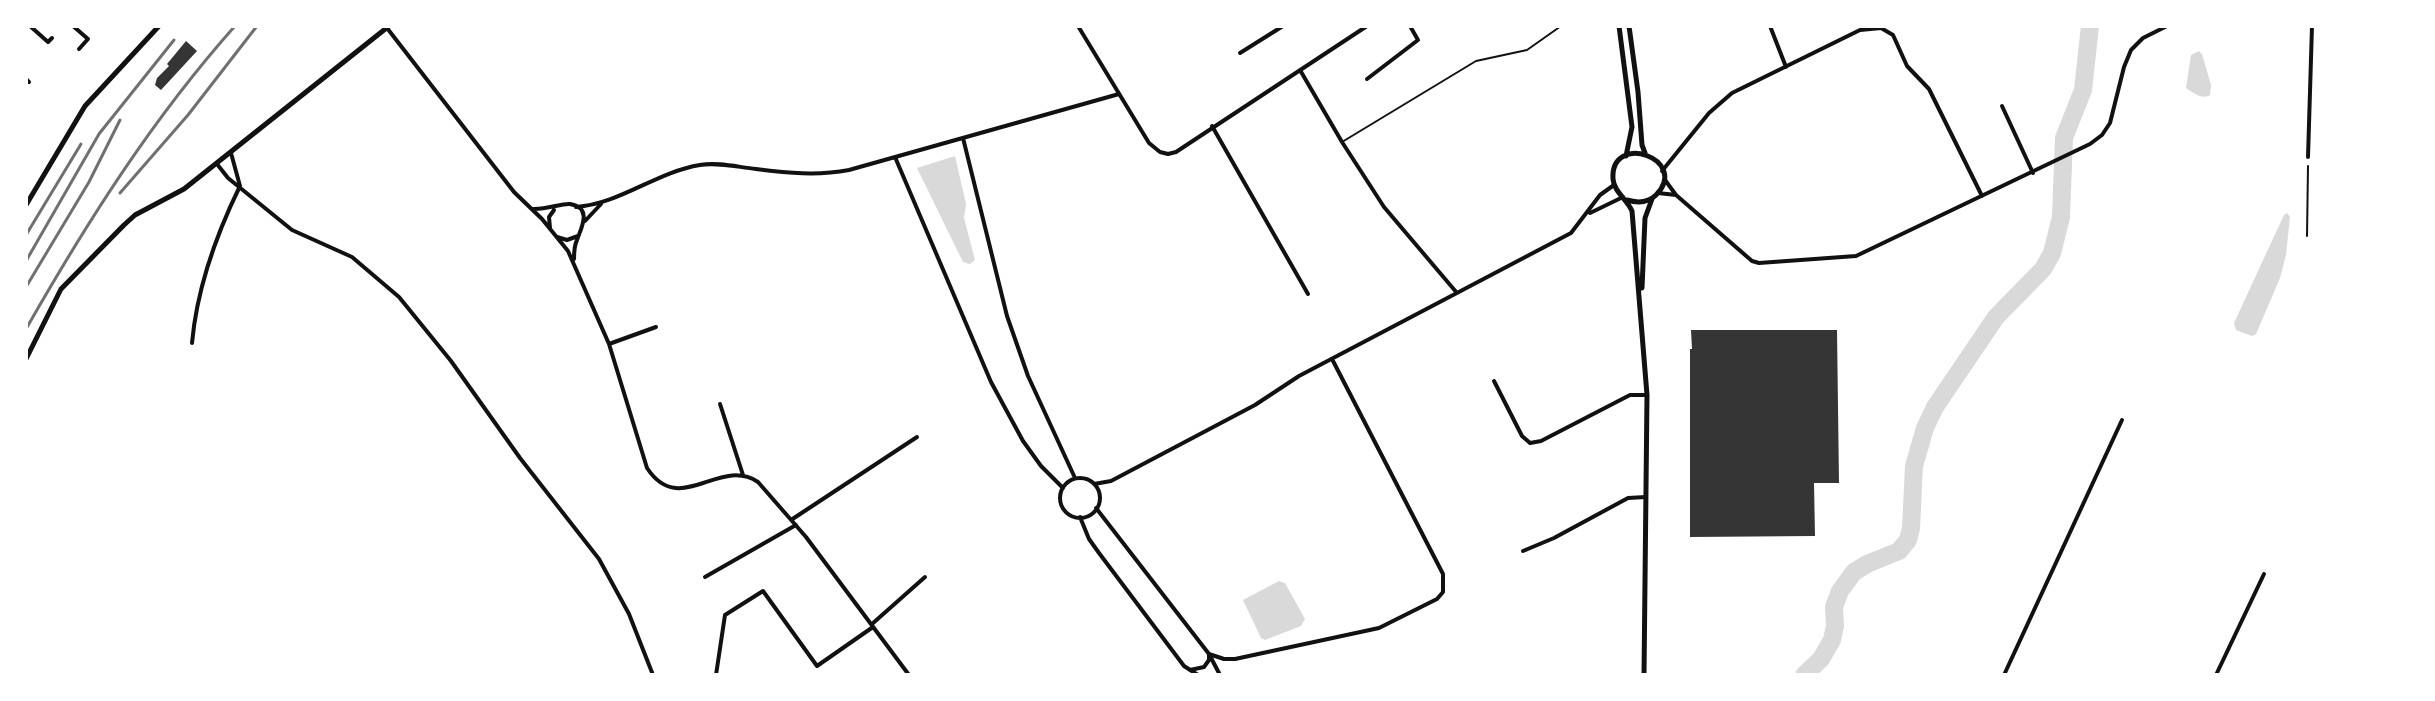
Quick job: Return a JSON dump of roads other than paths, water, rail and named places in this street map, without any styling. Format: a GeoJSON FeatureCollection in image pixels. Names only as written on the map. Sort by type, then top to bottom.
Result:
{"type":"FeatureCollection","features":[{"type":"Feature","properties":{"kind":"street"},"geometry":{"type":"LineString","coordinates":[[30,26],[48,42],[52,38]]}},
{"type":"Feature","properties":{"kind":"street"},"geometry":{"type":"LineString","coordinates":[[73,26],[88,39],[79,49]]}},
{"type":"Feature","properties":{"kind":"street"},"geometry":{"type":"LineString","coordinates":[[26,205],[85,106],[159,26]]}},
{"type":"Feature","properties":{"kind":"street"},"geometry":{"type":"LineString","coordinates":[[1078,26],[1149,143],[1164,154],[1176,152],[1367,26]]}},
{"type":"Feature","properties":{"kind":"street"},"geometry":{"type":"LineString","coordinates":[[1240,53],[1283,26]]}},
{"type":"Feature","properties":{"kind":"street"},"geometry":{"type":"LineString","coordinates":[[1351,26],[1356,34]]}},
{"type":"Feature","properties":{"kind":"street"},"geometry":{"type":"LineString","coordinates":[[1367,79],[1418,40],[1410,26]]}},
{"type":"Feature","properties":{"kind":"street"},"geometry":{"type":"LineString","coordinates":[[1619,26],[1632,127],[1626,156]]}},
{"type":"Feature","properties":{"kind":"street"},"geometry":{"type":"LineString","coordinates":[[1629,26],[1642,145],[1646,154]]}},
{"type":"Feature","properties":{"kind":"street"},"geometry":{"type":"LineString","coordinates":[[1770,26],[1786,67]]}},
{"type":"Feature","properties":{"kind":"street"},"geometry":{"type":"LineString","coordinates":[[1886,31],[1896,26]]}},
{"type":"Feature","properties":{"kind":"street"},"geometry":{"type":"LineString","coordinates":[[1644,675],[1647,395],[1632,211],[1614,185],[1614,171],[1621,160],[1639,152],[1658,162],[1676,195],[1752,261],[1763,264],[1856,256],[2056,162],[2096,140],[2106,130],[2113,115],[2131,50],[2143,38],[2167,26]]}},
{"type":"Feature","properties":{"kind":"street"},"geometry":{"type":"LineString","coordinates":[[2308,157],[2312,26]]}},
{"type":"Feature","properties":{"kind":"street"},"geometry":{"type":"LineString","coordinates":[[26,359],[61,289],[135,215],[184,189],[388,27],[514,192],[550,228],[574,261],[609,344],[647,468],[655,480],[673,489],[734,474],[758,482],[796,525],[909,675]]}},
{"type":"Feature","properties":{"kind":"street"},"geometry":{"type":"LineString","coordinates":[[1641,301],[1645,218],[1663,174],[1709,113],[1732,93],[1860,30],[1881,28],[1893,35],[1907,66],[1929,89],[1982,196]]}},
{"type":"Feature","properties":{"kind":"street"},"geometry":{"type":"LineString","coordinates":[[1300,70],[1384,207],[1458,294]]}},
{"type":"Feature","properties":{"kind":"street"},"geometry":{"type":"LineString","coordinates":[[531,209],[603,203],[673,172],[700,165],[819,174],[849,170],[1119,94]]}},
{"type":"Feature","properties":{"kind":"street"},"geometry":{"type":"LineString","coordinates":[[2002,106],[2033,173]]}},
{"type":"Feature","properties":{"kind":"street"},"geometry":{"type":"LineString","coordinates":[[1212,126],[1308,294]]}},
{"type":"Feature","properties":{"kind":"street"},"geometry":{"type":"LineString","coordinates":[[963,138],[1007,316],[1041,406],[1075,478]]}},
{"type":"Feature","properties":{"kind":"street"},"geometry":{"type":"LineString","coordinates":[[192,343],[202,289],[219,231],[240,186],[231,153]]}},
{"type":"Feature","properties":{"kind":"street"},"geometry":{"type":"LineString","coordinates":[[895,157],[991,382],[1023,441],[1041,466],[1063,488]]}},
{"type":"Feature","properties":{"kind":"street"},"geometry":{"type":"LineString","coordinates":[[1658,162],[1674,158]]}},
{"type":"Feature","properties":{"kind":"street"},"geometry":{"type":"LineString","coordinates":[[217,164],[228,178],[292,230],[352,257],[399,297],[451,361],[520,458],[599,559],[629,614],[653,675]]}},
{"type":"Feature","properties":{"kind":"street"},"geometry":{"type":"LineString","coordinates":[[1094,484],[1111,481],[1255,405],[1299,376],[1571,233],[1600,195],[1614,185]]}},
{"type":"Feature","properties":{"kind":"street"},"geometry":{"type":"LineString","coordinates":[[1587,213],[1625,198],[1640,202],[1655,195],[1676,195]]}},
{"type":"Feature","properties":{"kind":"street"},"geometry":{"type":"LineString","coordinates":[[556,237],[567,240],[578,236],[585,221],[603,203]]}},
{"type":"Feature","properties":{"kind":"street"},"geometry":{"type":"LineString","coordinates":[[576,207],[585,221]]}},
{"type":"Feature","properties":{"kind":"street"},"geometry":{"type":"LineString","coordinates":[[550,228],[549,217],[555,208]]}},
{"type":"Feature","properties":{"kind":"street"},"geometry":{"type":"LineString","coordinates":[[574,261],[578,236]]}},
{"type":"Feature","properties":{"kind":"street"},"geometry":{"type":"LineString","coordinates":[[609,344],[656,327]]}},
{"type":"Feature","properties":{"kind":"street"},"geometry":{"type":"LineString","coordinates":[[1209,654],[1235,659],[1366,632],[1423,606],[1443,592],[1443,574],[1332,359]]}},
{"type":"Feature","properties":{"kind":"street"},"geometry":{"type":"LineString","coordinates":[[1494,381],[1522,436],[1530,443],[1541,441],[1630,395],[1647,395]]}},
{"type":"Feature","properties":{"kind":"street"},"geometry":{"type":"LineString","coordinates":[[720,404],[743,475]]}},
{"type":"Feature","properties":{"kind":"street"},"geometry":{"type":"LineString","coordinates":[[2004,675],[2122,420]]}},
{"type":"Feature","properties":{"kind":"street"},"geometry":{"type":"LineString","coordinates":[[791,520],[917,437]]}},
{"type":"Feature","properties":{"kind":"street"},"geometry":{"type":"LineString","coordinates":[[1099,496],[1094,484],[1075,478],[1063,488],[1060,499],[1069,514],[1087,516],[1096,508],[1099,496],[1111,481]]}},
{"type":"Feature","properties":{"kind":"street"},"geometry":{"type":"LineString","coordinates":[[1523,551],[1628,498],[1646,497]]}},
{"type":"Feature","properties":{"kind":"street"},"geometry":{"type":"LineString","coordinates":[[1096,508],[1209,654],[1220,675]]}},
{"type":"Feature","properties":{"kind":"street"},"geometry":{"type":"LineString","coordinates":[[1080,517],[1094,547],[1190,670],[1198,675]]}},
{"type":"Feature","properties":{"kind":"street"},"geometry":{"type":"LineString","coordinates":[[705,577],[796,525]]}},
{"type":"Feature","properties":{"kind":"street"},"geometry":{"type":"LineString","coordinates":[[2216,675],[2264,574]]}},
{"type":"Feature","properties":{"kind":"street"},"geometry":{"type":"LineString","coordinates":[[817,666],[872,625],[925,577]]}},
{"type":"Feature","properties":{"kind":"street"},"geometry":{"type":"LineString","coordinates":[[716,675],[725,615],[763,591],[823,675]]}},
{"type":"Feature","properties":{"kind":"street"},"geometry":{"type":"LineString","coordinates":[[1190,670],[1204,667],[1209,654]]}},
{"type":"Feature","properties":{"kind":"lane"},"geometry":{"type":"LineString","coordinates":[[1342,142],[1476,61],[1527,50],[1561,26]]}},
{"type":"Feature","properties":{"kind":"waterway"},"geometry":{"type":"LineString","coordinates":[[1804,675],[1821,659],[1832,640],[1834,607],[1840,591],[1854,572],[1899,551],[1908,540],[1914,466],[1935,407],[1996,317],[2043,269],[2052,253],[2061,217],[2064,138],[2083,90],[2090,26]]}},
{"type":"Feature","properties":{"kind":"railway"},"geometry":{"type":"LineString","coordinates":[[26,329],[73,249],[149,134],[235,26]]}},
{"type":"Feature","properties":{"kind":"railway"},"geometry":{"type":"LineString","coordinates":[[120,193],[188,115],[257,26]]}},
{"type":"Feature","properties":{"kind":"railway"},"geometry":{"type":"LineString","coordinates":[[26,261],[99,134],[174,40]]}},
{"type":"Feature","properties":{"kind":"railway"},"geometry":{"type":"LineString","coordinates":[[26,287],[89,182],[120,120]]}},
{"type":"Feature","properties":{"kind":"railway"},"geometry":{"type":"LineString","coordinates":[[26,235],[81,144]]}}]}
